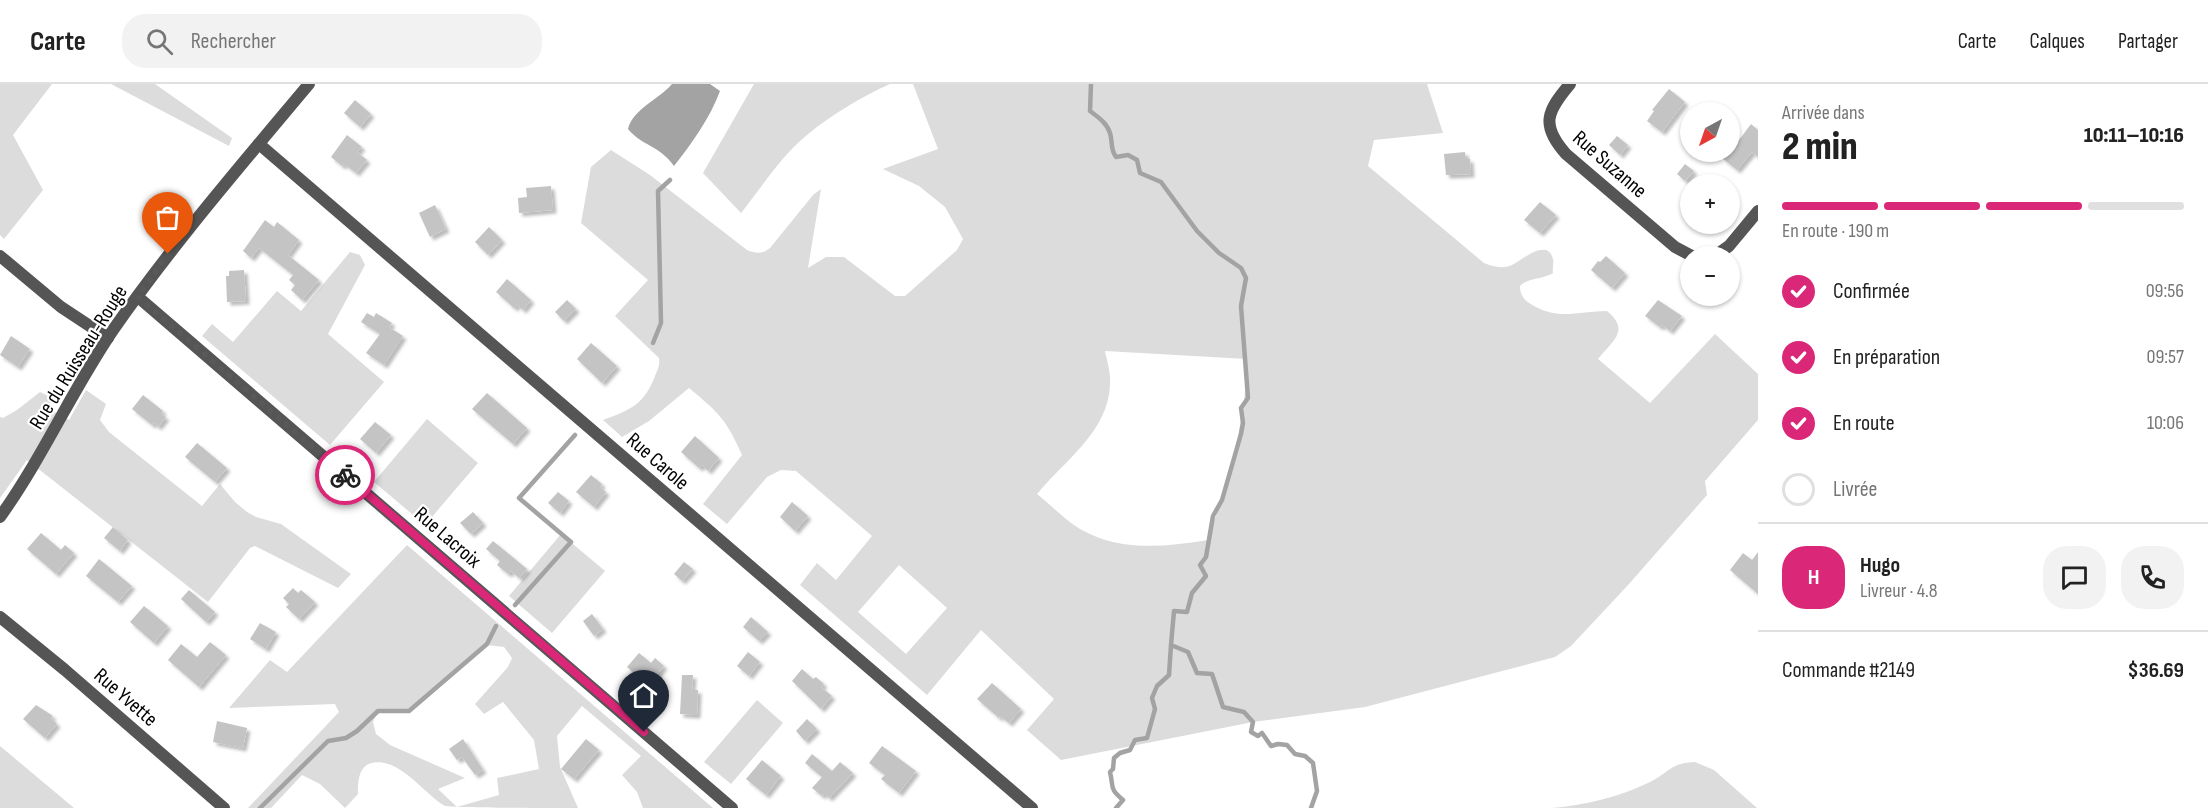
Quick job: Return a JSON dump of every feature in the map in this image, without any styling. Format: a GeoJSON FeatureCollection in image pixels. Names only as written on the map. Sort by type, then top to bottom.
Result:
{"type":"FeatureCollection","features":[{"type":"Feature","properties":{"kind":"street","name":"Rue du Ruisseau-Rouge"},"geometry":{"type":"LineString","coordinates":[[0,517],[36,463],[108,338],[168,254],[309,84]]}},
{"type":"Feature","properties":{"kind":"street","name":"Rue Suzanne"},"geometry":{"type":"LineString","coordinates":[[1570,84],[1552,106],[1549,114],[1548,123],[1554,139],[1566,154],[1680,250]]}},
{"type":"Feature","properties":{"kind":"street","name":"Rue Carole"},"geometry":{"type":"LineString","coordinates":[[259,144],[1032,808]]}},
{"type":"Feature","properties":{"kind":"street"},"geometry":{"type":"LineString","coordinates":[[1729,246],[1758,212]]}},
{"type":"Feature","properties":{"kind":"street"},"geometry":{"type":"LineString","coordinates":[[0,256],[61,307],[108,338]]}},
{"type":"Feature","properties":{"kind":"street","name":"Rue Lacroix"},"geometry":{"type":"LineString","coordinates":[[138,297],[732,808]]}},
{"type":"Feature","properties":{"kind":"street","name":"Rue Yvette"},"geometry":{"type":"LineString","coordinates":[[0,617],[65,670],[224,808]]}},
{"type":"Feature","properties":{"kind":"shaded area"},"geometry":{"type":"Polygon","coordinates":[[[0,84],[52,84],[13,135],[43,190],[4,239],[0,235],[0,84]]]}},
{"type":"Feature","properties":{"kind":"shaded area"},"geometry":{"type":"Polygon","coordinates":[[[111,84],[155,84],[232,138],[229,146],[111,84]]]}},
{"type":"Feature","properties":{"kind":"shaded area"},"geometry":{"type":"Polygon","coordinates":[[[672,84],[710,84],[720,91],[700,130],[674,166],[662,154],[633,135],[628,129],[640,110],[672,84]]]}},
{"type":"Feature","properties":{"kind":"shaded area"},"geometry":{"type":"Polygon","coordinates":[[[754,84],[890,84],[847,107],[807,135],[780,162],[741,213],[703,173],[754,84]]]}},
{"type":"Feature","properties":{"kind":"shaded area"},"geometry":{"type":"Polygon","coordinates":[[[913,84],[1427,84],[1443,133],[1374,140],[1368,166],[1484,263],[1505,267],[1540,250],[1550,253],[1553,259],[1553,273],[1524,283],[1520,286],[1522,296],[1532,305],[1554,313],[1607,311],[1618,324],[1617,336],[1598,359],[1650,403],[1715,334],[1758,374],[1758,420],[1705,481],[1707,495],[1571,646],[1555,657],[1365,707],[1253,722],[1061,760],[1027,730],[1054,699],[981,630],[927,695],[800,585],[817,563],[836,580],[872,536],[796,471],[781,470],[767,477],[727,524],[703,504],[742,455],[721,417],[689,388],[649,421],[622,437],[603,420],[621,413],[641,400],[651,386],[659,363],[659,358],[615,316],[648,280],[581,223],[591,167],[611,150],[650,175],[747,250],[759,253],[770,248],[813,195],[821,189],[808,268],[826,257],[844,257],[895,296],[905,296],[957,250],[963,239],[945,207],[919,186],[883,169],[938,149],[913,84]],[[1105,351],[1110,384],[1108,401],[1102,416],[1084,444],[1037,494],[1080,529],[1111,541],[1159,546],[1208,540],[1235,451],[1243,406],[1247,359],[1105,351]],[[899,565],[858,612],[906,654],[947,608],[899,565]]]}},
{"type":"Feature","properties":{"kind":"shaded area"},"geometry":{"type":"Polygon","coordinates":[[[350,252],[360,255],[365,265],[328,334],[384,382],[330,445],[202,336],[212,324],[233,342],[277,291],[301,311],[350,252]]]}},
{"type":"Feature","properties":{"kind":"shaded area"},"geometry":{"type":"Polygon","coordinates":[[[86,390],[106,404],[100,420],[109,432],[202,506],[220,484],[247,512],[281,524],[351,574],[338,588],[255,546],[250,548],[208,602],[27,460],[0,498],[0,417],[3,418],[17,410],[40,392],[48,396],[53,411],[69,420],[86,390]]]}},
{"type":"Feature","properties":{"kind":"shaded area"},"geometry":{"type":"Polygon","coordinates":[[[427,419],[478,463],[425,525],[374,482],[427,419]]]}},
{"type":"Feature","properties":{"kind":"shaded area"},"geometry":{"type":"Polygon","coordinates":[[[561,534],[605,571],[552,633],[509,596],[561,534]]]}},
{"type":"Feature","properties":{"kind":"shaded area"},"geometry":{"type":"Polygon","coordinates":[[[407,545],[713,808],[643,808],[637,792],[622,775],[641,756],[582,706],[557,736],[560,767],[578,808],[458,807],[499,795],[497,778],[539,769],[534,740],[503,702],[484,714],[475,704],[508,667],[512,658],[504,647],[487,645],[409,711],[378,711],[373,722],[376,734],[390,745],[465,778],[438,789],[457,807],[445,806],[401,770],[381,762],[371,763],[363,768],[358,794],[345,808],[320,784],[302,775],[271,808],[248,808],[339,712],[335,704],[229,708],[270,660],[287,672],[407,545]]]}},
{"type":"Feature","properties":{"kind":"shaded area"},"geometry":{"type":"Polygon","coordinates":[[[757,700],[783,723],[731,784],[704,762],[757,700]]]}},
{"type":"Feature","properties":{"kind":"shaded area"},"geometry":{"type":"Polygon","coordinates":[[[0,746],[74,808],[0,808],[0,746]]]}},
{"type":"Feature","properties":{"kind":"shaded area"},"geometry":{"type":"Polygon","coordinates":[[[1695,762],[1714,770],[1757,808],[1552,808],[1615,796],[1650,782],[1675,766],[1695,762]]]}},
{"type":"Feature","properties":{"kind":"building"},"geometry":{"type":"Polygon","coordinates":[[[1669,89],[1685,102],[1680,102],[1680,109],[1662,132],[1647,121],[1654,111],[1652,110],[1669,89]]]}},
{"type":"Feature","properties":{"kind":"building"},"geometry":{"type":"Polygon","coordinates":[[[355,100],[371,114],[360,127],[344,113],[355,100]]]}},
{"type":"Feature","properties":{"kind":"building"},"geometry":{"type":"Polygon","coordinates":[[[1751,124],[1758,130],[1758,157],[1752,152],[1737,170],[1727,162],[1740,162],[1740,139],[1751,124]]]}},
{"type":"Feature","properties":{"kind":"building"},"geometry":{"type":"Polygon","coordinates":[[[347,135],[362,147],[357,152],[367,160],[356,173],[331,157],[347,135]]]}},
{"type":"Feature","properties":{"kind":"building"},"geometry":{"type":"Polygon","coordinates":[[[1617,136],[1628,145],[1620,155],[1609,145],[1617,136]]]}},
{"type":"Feature","properties":{"kind":"building"},"geometry":{"type":"Polygon","coordinates":[[[1465,152],[1466,159],[1470,159],[1471,174],[1446,175],[1444,154],[1465,152]]]}},
{"type":"Feature","properties":{"kind":"building"},"geometry":{"type":"Polygon","coordinates":[[[1685,164],[1694,171],[1691,174],[1680,174],[1680,177],[1677,174],[1685,164]]]}},
{"type":"Feature","properties":{"kind":"building"},"geometry":{"type":"Polygon","coordinates":[[[551,186],[553,210],[519,213],[518,198],[527,197],[526,188],[551,186]]]}},
{"type":"Feature","properties":{"kind":"building"},"geometry":{"type":"Polygon","coordinates":[[[1540,202],[1556,215],[1540,233],[1524,220],[1540,202]]]}},
{"type":"Feature","properties":{"kind":"building"},"geometry":{"type":"Polygon","coordinates":[[[435,205],[446,229],[430,237],[419,213],[435,205]]]}},
{"type":"Feature","properties":{"kind":"building"},"geometry":{"type":"Polygon","coordinates":[[[265,220],[274,227],[277,222],[299,240],[288,255],[319,280],[302,300],[291,290],[295,285],[289,280],[293,275],[259,248],[251,258],[243,251],[265,220]]]}},
{"type":"Feature","properties":{"kind":"building"},"geometry":{"type":"Polygon","coordinates":[[[489,227],[502,240],[488,255],[475,242],[489,227]]]}},
{"type":"Feature","properties":{"kind":"building"},"geometry":{"type":"Polygon","coordinates":[[[1606,256],[1625,273],[1612,288],[1591,270],[1598,261],[1600,262],[1606,256]]]}},
{"type":"Feature","properties":{"kind":"building"},"geometry":{"type":"Polygon","coordinates":[[[244,270],[246,301],[227,302],[226,276],[229,276],[229,271],[244,270]]]}},
{"type":"Feature","properties":{"kind":"building"},"geometry":{"type":"Polygon","coordinates":[[[507,279],[531,300],[523,310],[517,305],[514,308],[496,292],[507,279]]]}},
{"type":"Feature","properties":{"kind":"building"},"geometry":{"type":"Polygon","coordinates":[[[567,300],[576,309],[564,321],[555,312],[567,300]]]}},
{"type":"Feature","properties":{"kind":"building"},"geometry":{"type":"Polygon","coordinates":[[[1658,300],[1682,316],[1670,331],[1645,316],[1658,300]]]}},
{"type":"Feature","properties":{"kind":"building"},"geometry":{"type":"Polygon","coordinates":[[[367,313],[374,317],[376,313],[392,323],[389,327],[403,336],[384,365],[366,353],[380,334],[361,322],[367,313]]]}},
{"type":"Feature","properties":{"kind":"building"},"geometry":{"type":"Polygon","coordinates":[[[11,336],[30,349],[18,367],[0,355],[11,336]]]}},
{"type":"Feature","properties":{"kind":"building"},"geometry":{"type":"Polygon","coordinates":[[[591,343],[617,366],[602,383],[577,359],[591,343]]]}},
{"type":"Feature","properties":{"kind":"building"},"geometry":{"type":"Polygon","coordinates":[[[487,393],[527,428],[513,444],[472,409],[487,393]]]}},
{"type":"Feature","properties":{"kind":"building"},"geometry":{"type":"Polygon","coordinates":[[[143,395],[163,411],[161,414],[166,417],[158,427],[132,409],[143,395]]]}},
{"type":"Feature","properties":{"kind":"building"},"geometry":{"type":"Polygon","coordinates":[[[375,422],[391,435],[376,453],[360,439],[375,422]]]}},
{"type":"Feature","properties":{"kind":"building"},"geometry":{"type":"Polygon","coordinates":[[[695,436],[719,458],[708,471],[702,465],[699,468],[681,452],[695,436]]]}},
{"type":"Feature","properties":{"kind":"building"},"geometry":{"type":"Polygon","coordinates":[[[197,443],[227,468],[215,482],[185,457],[197,443]]]}},
{"type":"Feature","properties":{"kind":"building"},"geometry":{"type":"Polygon","coordinates":[[[591,475],[602,484],[600,487],[606,492],[594,507],[576,492],[591,475]]]}},
{"type":"Feature","properties":{"kind":"building"},"geometry":{"type":"Polygon","coordinates":[[[558,492],[569,501],[560,513],[548,503],[558,492]]]}},
{"type":"Feature","properties":{"kind":"building"},"geometry":{"type":"Polygon","coordinates":[[[792,502],[808,516],[795,531],[780,517],[792,502]]]}},
{"type":"Feature","properties":{"kind":"building"},"geometry":{"type":"Polygon","coordinates":[[[473,512],[483,523],[471,534],[460,523],[473,512]]]}},
{"type":"Feature","properties":{"kind":"building"},"geometry":{"type":"Polygon","coordinates":[[[113,527],[128,540],[120,551],[104,538],[113,527]]]}},
{"type":"Feature","properties":{"kind":"building"},"geometry":{"type":"Polygon","coordinates":[[[41,533],[61,550],[65,545],[74,553],[56,574],[27,549],[41,533]]]}},
{"type":"Feature","properties":{"kind":"building"},"geometry":{"type":"Polygon","coordinates":[[[493,541],[527,569],[519,578],[511,571],[508,574],[497,565],[500,561],[486,549],[493,541]]]}},
{"type":"Feature","properties":{"kind":"building"},"geometry":{"type":"Polygon","coordinates":[[[1758,552],[1758,594],[1730,570],[1743,553],[1752,560],[1758,552]]]}},
{"type":"Feature","properties":{"kind":"building"},"geometry":{"type":"Polygon","coordinates":[[[99,559],[132,586],[118,602],[86,576],[99,559]]]}},
{"type":"Feature","properties":{"kind":"building"},"geometry":{"type":"Polygon","coordinates":[[[684,562],[693,569],[682,581],[674,574],[684,562]]]}},
{"type":"Feature","properties":{"kind":"building"},"geometry":{"type":"Polygon","coordinates":[[[293,588],[298,593],[301,590],[315,602],[299,619],[286,607],[289,604],[283,598],[293,588]]]}},
{"type":"Feature","properties":{"kind":"building"},"geometry":{"type":"Polygon","coordinates":[[[189,590],[215,612],[206,622],[181,599],[189,590]]]}},
{"type":"Feature","properties":{"kind":"building"},"geometry":{"type":"Polygon","coordinates":[[[144,606],[168,626],[154,643],[130,622],[144,606]]]}},
{"type":"Feature","properties":{"kind":"building"},"geometry":{"type":"Polygon","coordinates":[[[592,614],[603,629],[594,636],[583,621],[592,614]]]}},
{"type":"Feature","properties":{"kind":"building"},"geometry":{"type":"Polygon","coordinates":[[[751,617],[768,632],[759,641],[743,627],[751,617]]]}},
{"type":"Feature","properties":{"kind":"building"},"geometry":{"type":"Polygon","coordinates":[[[260,623],[276,632],[266,649],[250,639],[260,623]]]}},
{"type":"Feature","properties":{"kind":"building"},"geometry":{"type":"Polygon","coordinates":[[[210,642],[226,655],[199,687],[168,660],[181,644],[197,657],[210,642]]]}},
{"type":"Feature","properties":{"kind":"building"},"geometry":{"type":"Polygon","coordinates":[[[748,652],[760,662],[749,676],[737,666],[748,652]]]}},
{"type":"Feature","properties":{"kind":"building"},"geometry":{"type":"Polygon","coordinates":[[[639,653],[651,663],[655,658],[664,666],[648,685],[627,667],[639,653]]]}},
{"type":"Feature","properties":{"kind":"building"},"geometry":{"type":"Polygon","coordinates":[[[802,669],[813,679],[816,677],[824,684],[821,687],[832,696],[821,709],[792,681],[802,669]]]}},
{"type":"Feature","properties":{"kind":"building"},"geometry":{"type":"Polygon","coordinates":[[[682,675],[693,675],[692,690],[698,690],[697,715],[680,714],[682,675]]]}},
{"type":"Feature","properties":{"kind":"building"},"geometry":{"type":"Polygon","coordinates":[[[992,683],[1021,709],[1009,723],[1000,716],[999,718],[977,699],[992,683]]]}},
{"type":"Feature","properties":{"kind":"building"},"geometry":{"type":"Polygon","coordinates":[[[36,705],[53,716],[51,718],[57,724],[45,738],[23,719],[36,705]]]}},
{"type":"Feature","properties":{"kind":"building"},"geometry":{"type":"Polygon","coordinates":[[[807,719],[817,729],[805,741],[796,731],[807,719]]]}},
{"type":"Feature","properties":{"kind":"building"},"geometry":{"type":"Polygon","coordinates":[[[217,721],[247,728],[243,748],[213,742],[217,721]]]}},
{"type":"Feature","properties":{"kind":"building"},"geometry":{"type":"Polygon","coordinates":[[[463,739],[483,770],[475,775],[462,757],[457,760],[449,749],[463,739]]]}},
{"type":"Feature","properties":{"kind":"building"},"geometry":{"type":"Polygon","coordinates":[[[586,739],[599,750],[574,779],[561,769],[586,739]]]}},
{"type":"Feature","properties":{"kind":"building"},"geometry":{"type":"Polygon","coordinates":[[[882,746],[916,771],[899,793],[881,779],[885,775],[869,763],[882,746]]]}},
{"type":"Feature","properties":{"kind":"building"},"geometry":{"type":"Polygon","coordinates":[[[812,754],[832,771],[840,762],[853,773],[829,798],[824,793],[822,796],[812,788],[822,777],[805,763],[812,754]]]}},
{"type":"Feature","properties":{"kind":"building"},"geometry":{"type":"Polygon","coordinates":[[[762,760],[781,776],[766,795],[746,779],[762,760]]]}},
{"type":"Feature","properties":{"kind":"waterway"},"geometry":{"type":"LineString","coordinates":[[1091,84],[1090,111],[1109,129],[1116,157],[1128,155],[1137,160],[1140,173],[1161,182],[1197,231],[1219,253],[1241,268],[1246,278],[1241,306],[1248,398],[1241,408],[1243,423],[1241,434],[1222,500],[1213,516],[1206,557],[1200,565],[1206,576],[1192,593],[1187,612],[1174,611],[1171,645],[1188,652],[1197,673],[1212,674],[1223,707],[1244,712],[1253,722],[1251,732],[1258,736],[1262,733],[1271,746],[1287,745],[1295,754],[1305,756],[1313,763],[1317,791],[1311,808]]}},
{"type":"Feature","properties":{"kind":"waterway"},"geometry":{"type":"LineString","coordinates":[[653,343],[661,323],[658,191],[670,180]]}},
{"type":"Feature","properties":{"kind":"waterway"},"geometry":{"type":"LineString","coordinates":[[515,605],[571,542],[519,498],[575,435]]}},
{"type":"Feature","properties":{"kind":"waterway"},"geometry":{"type":"LineString","coordinates":[[260,808],[328,741],[346,738],[378,711],[409,711],[487,644],[496,626]]}},
{"type":"Feature","properties":{"kind":"waterway"},"geometry":{"type":"LineString","coordinates":[[1116,808],[1123,800],[1113,788],[1110,772],[1113,769],[1114,758],[1130,750],[1135,740],[1147,738],[1155,709],[1152,698],[1157,686],[1169,675],[1171,645]]}},
{"type":"Feature","properties":{"kind":"way so far"},"geometry":{"type":"LineString","coordinates":[[168,254],[138,297],[345,475]]}},
{"type":"Feature","properties":{"kind":"route"},"geometry":{"type":"LineString","coordinates":[[345,475],[644,732]]}}]}
